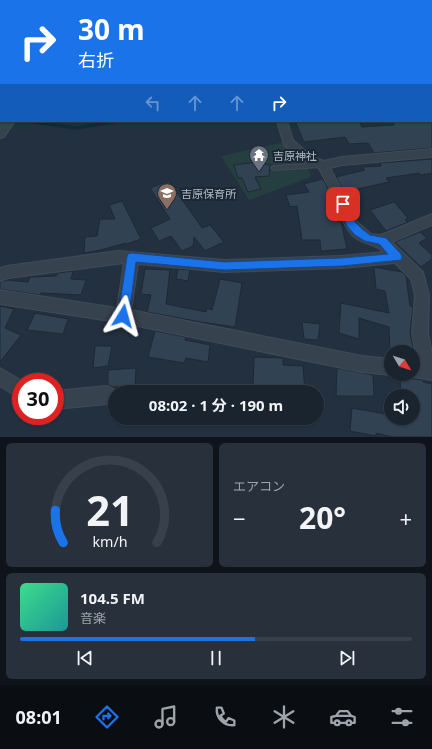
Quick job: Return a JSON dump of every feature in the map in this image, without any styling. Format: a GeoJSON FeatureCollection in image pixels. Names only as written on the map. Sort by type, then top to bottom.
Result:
{"type":"FeatureCollection","features":[{"type":"Feature","properties":{"kind":"street"},"geometry":{"type":"LineString","coordinates":[[0,134],[9,122]]}},
{"type":"Feature","properties":{"kind":"street"},"geometry":{"type":"LineString","coordinates":[[282,122],[288,142],[307,159],[323,165],[342,161],[432,153]]}},
{"type":"Feature","properties":{"kind":"street"},"geometry":{"type":"LineString","coordinates":[[323,165],[343,204],[350,223],[358,232],[368,238],[382,241],[418,276],[422,295],[420,333],[424,371]]}},
{"type":"Feature","properties":{"kind":"street"},"geometry":{"type":"LineString","coordinates":[[382,241],[432,219]]}},
{"type":"Feature","properties":{"kind":"street"},"geometry":{"type":"LineString","coordinates":[[0,275],[7,272],[118,257],[224,266],[342,262],[398,257]]}},
{"type":"Feature","properties":{"kind":"street"},"geometry":{"type":"LineString","coordinates":[[123,316],[132,257]]}},
{"type":"Feature","properties":{"kind":"street"},"geometry":{"type":"LineString","coordinates":[[0,297],[123,316],[362,364],[384,366]]}},
{"type":"Feature","properties":{"kind":"street"},"geometry":{"type":"LineString","coordinates":[[0,376],[12,384]]}},
{"type":"Feature","properties":{"kind":"street"},"geometry":{"type":"LineString","coordinates":[[64,399],[107,395]]}},
{"type":"Feature","properties":{"kind":"lane"},"geometry":{"type":"LineString","coordinates":[[274,168],[323,165]]}},
{"type":"Feature","properties":{"kind":"green space"},"geometry":{"type":"Polygon","coordinates":[[[285,143],[306,161],[311,177],[249,200],[221,156],[285,143]]]}},
{"type":"Feature","properties":{"kind":"building"},"geometry":{"type":"Polygon","coordinates":[[[295,122],[360,122],[362,127],[394,125],[393,122],[432,122],[432,148],[374,153],[368,143],[349,144],[345,137],[304,142],[295,122]]]}},
{"type":"Feature","properties":{"kind":"building"},"geometry":{"type":"Polygon","coordinates":[[[432,159],[432,173],[421,175],[419,173],[386,178],[389,182],[344,192],[336,177],[365,170],[362,167],[381,166],[380,163],[432,159]]]}},
{"type":"Feature","properties":{"kind":"building"},"geometry":{"type":"Polygon","coordinates":[[[265,161],[266,165],[270,164],[269,176],[255,177],[261,189],[248,192],[242,178],[238,178],[234,165],[265,161]]]}},
{"type":"Feature","properties":{"kind":"building"},"geometry":{"type":"Polygon","coordinates":[[[323,179],[331,194],[329,195],[338,221],[341,221],[347,249],[321,251],[320,240],[302,240],[297,206],[290,207],[286,195],[309,192],[304,184],[323,179]]]}},
{"type":"Feature","properties":{"kind":"building"},"geometry":{"type":"Polygon","coordinates":[[[169,181],[202,228],[210,225],[224,242],[205,251],[194,237],[193,246],[182,251],[171,236],[159,241],[151,228],[170,219],[150,188],[169,181]]]}},
{"type":"Feature","properties":{"kind":"building"},"geometry":{"type":"Polygon","coordinates":[[[122,201],[141,239],[127,244],[84,253],[85,237],[97,236],[100,219],[115,219],[109,205],[122,201]]]}},
{"type":"Feature","properties":{"kind":"building"},"geometry":{"type":"Polygon","coordinates":[[[394,202],[408,218],[405,220],[408,222],[386,231],[370,210],[394,202]]]}},
{"type":"Feature","properties":{"kind":"building"},"geometry":{"type":"Polygon","coordinates":[[[420,232],[427,238],[419,243],[432,255],[432,259],[421,267],[395,242],[420,232]]]}},
{"type":"Feature","properties":{"kind":"building"},"geometry":{"type":"Polygon","coordinates":[[[374,267],[402,272],[406,276],[410,306],[413,307],[410,333],[413,345],[390,345],[389,327],[359,318],[359,339],[339,333],[341,303],[389,313],[385,291],[376,289],[374,267]]]}},
{"type":"Feature","properties":{"kind":"building"},"geometry":{"type":"Polygon","coordinates":[[[145,269],[170,270],[166,304],[206,312],[207,308],[212,310],[220,279],[242,283],[235,327],[147,312],[151,295],[141,294],[145,269]]]}},
{"type":"Feature","properties":{"kind":"building"},"geometry":{"type":"Polygon","coordinates":[[[178,269],[190,270],[188,281],[176,279],[178,269]]]}},
{"type":"Feature","properties":{"kind":"building"},"geometry":{"type":"Polygon","coordinates":[[[73,271],[71,279],[86,280],[81,295],[41,293],[40,295],[0,289],[0,282],[7,280],[28,282],[30,277],[56,276],[58,273],[73,271]]]}},
{"type":"Feature","properties":{"kind":"building"},"geometry":{"type":"Polygon","coordinates":[[[0,306],[14,309],[5,328],[21,335],[0,362],[0,306]]]}},
{"type":"Feature","properties":{"kind":"building"},"geometry":{"type":"Polygon","coordinates":[[[35,313],[68,319],[63,334],[27,330],[35,313]]]}},
{"type":"Feature","properties":{"kind":"building"},"geometry":{"type":"Polygon","coordinates":[[[302,322],[320,324],[318,340],[304,339],[302,322]]]}},
{"type":"Feature","properties":{"kind":"building"},"geometry":{"type":"Polygon","coordinates":[[[155,331],[186,337],[185,340],[210,345],[208,362],[186,358],[184,363],[148,357],[155,331]]]}},
{"type":"Feature","properties":{"kind":"building"},"geometry":{"type":"Polygon","coordinates":[[[95,346],[112,346],[108,366],[93,368],[95,346]]]}},
{"type":"Feature","properties":{"kind":"building"},"geometry":{"type":"Polygon","coordinates":[[[254,357],[283,358],[283,365],[303,366],[304,385],[253,385],[254,357]]]}},
{"type":"Feature","properties":{"kind":"building"},"geometry":{"type":"Polygon","coordinates":[[[136,368],[135,385],[108,385],[108,370],[136,368]]]}},
{"type":"Feature","properties":{"kind":"building"},"geometry":{"type":"Polygon","coordinates":[[[337,368],[373,375],[374,396],[336,396],[337,368]]]}},
{"type":"Feature","properties":{"kind":"building"},"geometry":{"type":"Polygon","coordinates":[[[420,380],[423,380],[423,382],[432,384],[432,437],[392,437],[376,433],[376,436],[350,431],[352,408],[384,414],[384,425],[420,425],[420,389],[401,389],[400,381],[420,381],[420,380]]]}},
{"type":"Feature","properties":{"kind":"waterway"},"geometry":{"type":"LineString","coordinates":[[34,122],[76,128],[113,122]]}},
{"type":"Feature","properties":{"kind":"place","name":"吉原神社"},"geometry":{"type":"Point","coordinates":[259,172]}},
{"type":"Feature","properties":{"kind":"place","name":"吉原保育所"},"geometry":{"type":"Point","coordinates":[167,210]}},
{"type":"Feature","properties":{"kind":"route"},"geometry":{"type":"LineString","coordinates":[[123,316],[132,257],[224,266],[342,262],[398,257],[382,241],[368,238],[358,232],[350,223],[343,204]]}}]}
